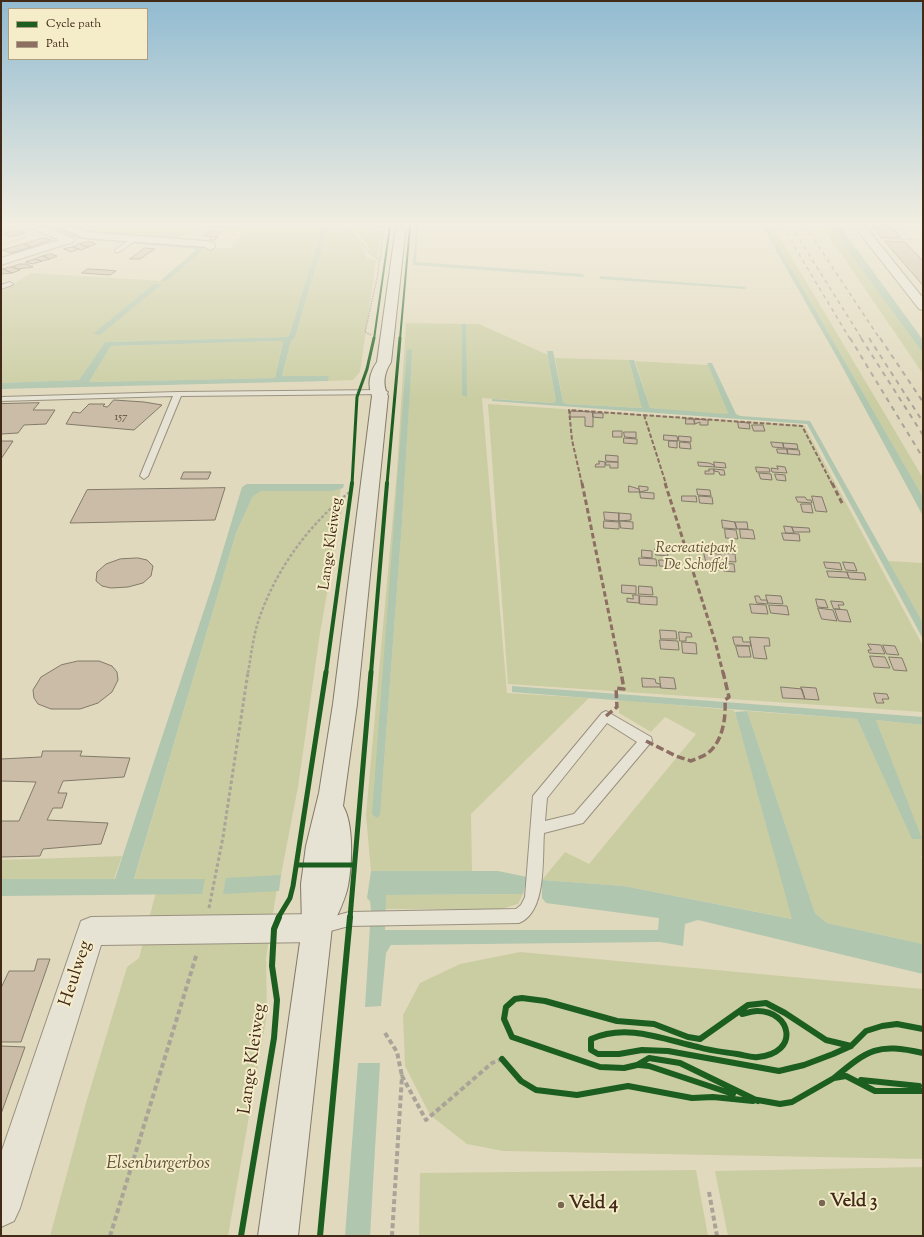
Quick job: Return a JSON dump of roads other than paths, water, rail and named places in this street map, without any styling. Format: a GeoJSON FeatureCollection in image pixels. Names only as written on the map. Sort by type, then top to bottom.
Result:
{"type":"FeatureCollection","features":[{"type":"Feature","properties":{"kind":"street","name":"Lange Kleiweg"},"geometry":{"type":"LineString","coordinates":[[278,1236],[317,928],[333,886],[337,847],[333,792],[345,704],[381,393],[388,368],[384,362],[394,284]]}},
{"type":"Feature","properties":{"kind":"street"},"geometry":{"type":"LineString","coordinates":[[905,284],[923,306]]}},
{"type":"Feature","properties":{"kind":"street","name":"Heulweg"},"geometry":{"type":"LineString","coordinates":[[1,1208],[91,931],[317,928]]}},
{"type":"Feature","properties":{"kind":"lane"},"geometry":{"type":"LineString","coordinates":[[1,287],[10,284]]}},
{"type":"Feature","properties":{"kind":"lane"},"geometry":{"type":"LineString","coordinates":[[1,399],[381,393]]}},
{"type":"Feature","properties":{"kind":"lane"},"geometry":{"type":"LineString","coordinates":[[144,476],[177,397]]}},
{"type":"Feature","properties":{"kind":"lane"},"geometry":{"type":"LineString","coordinates":[[317,928],[349,920],[519,916],[526,910],[532,898],[539,828],[538,814],[540,796],[606,716],[646,741],[578,818],[539,828]]}},
{"type":"Feature","properties":{"kind":"railway"},"geometry":{"type":"LineString","coordinates":[[817,284],[850,339]]}},
{"type":"Feature","properties":{"kind":"railway"},"geometry":{"type":"LineString","coordinates":[[827,284],[862,339]]}},
{"type":"Feature","properties":{"kind":"railway"},"geometry":{"type":"LineString","coordinates":[[843,284],[880,339]]}},
{"type":"Feature","properties":{"kind":"railway"},"geometry":{"type":"LineString","coordinates":[[850,338],[923,458]]}},
{"type":"Feature","properties":{"kind":"railway"},"geometry":{"type":"LineString","coordinates":[[861,338],[923,435]]}},
{"type":"Feature","properties":{"kind":"railway"},"geometry":{"type":"LineString","coordinates":[[869,338],[923,422]]}},
{"type":"Feature","properties":{"kind":"railway"},"geometry":{"type":"LineString","coordinates":[[880,338],[923,402]]}},
{"type":"Feature","properties":{"kind":"place","name":"Veld 3"},"geometry":{"type":"Point","coordinates":[822,1203]}},
{"type":"Feature","properties":{"kind":"place","name":"Veld 4"},"geometry":{"type":"Point","coordinates":[561,1205]}},
{"type":"Feature","properties":{"kind":"park label","name":"Recreatiepark De Schoffel"},"geometry":{"type":"Point","coordinates":[696,558]}},
{"type":"Feature","properties":{"kind":"park label","name":"Elsenburgerbos"},"geometry":{"type":"Point","coordinates":[158,1165]}}]}
